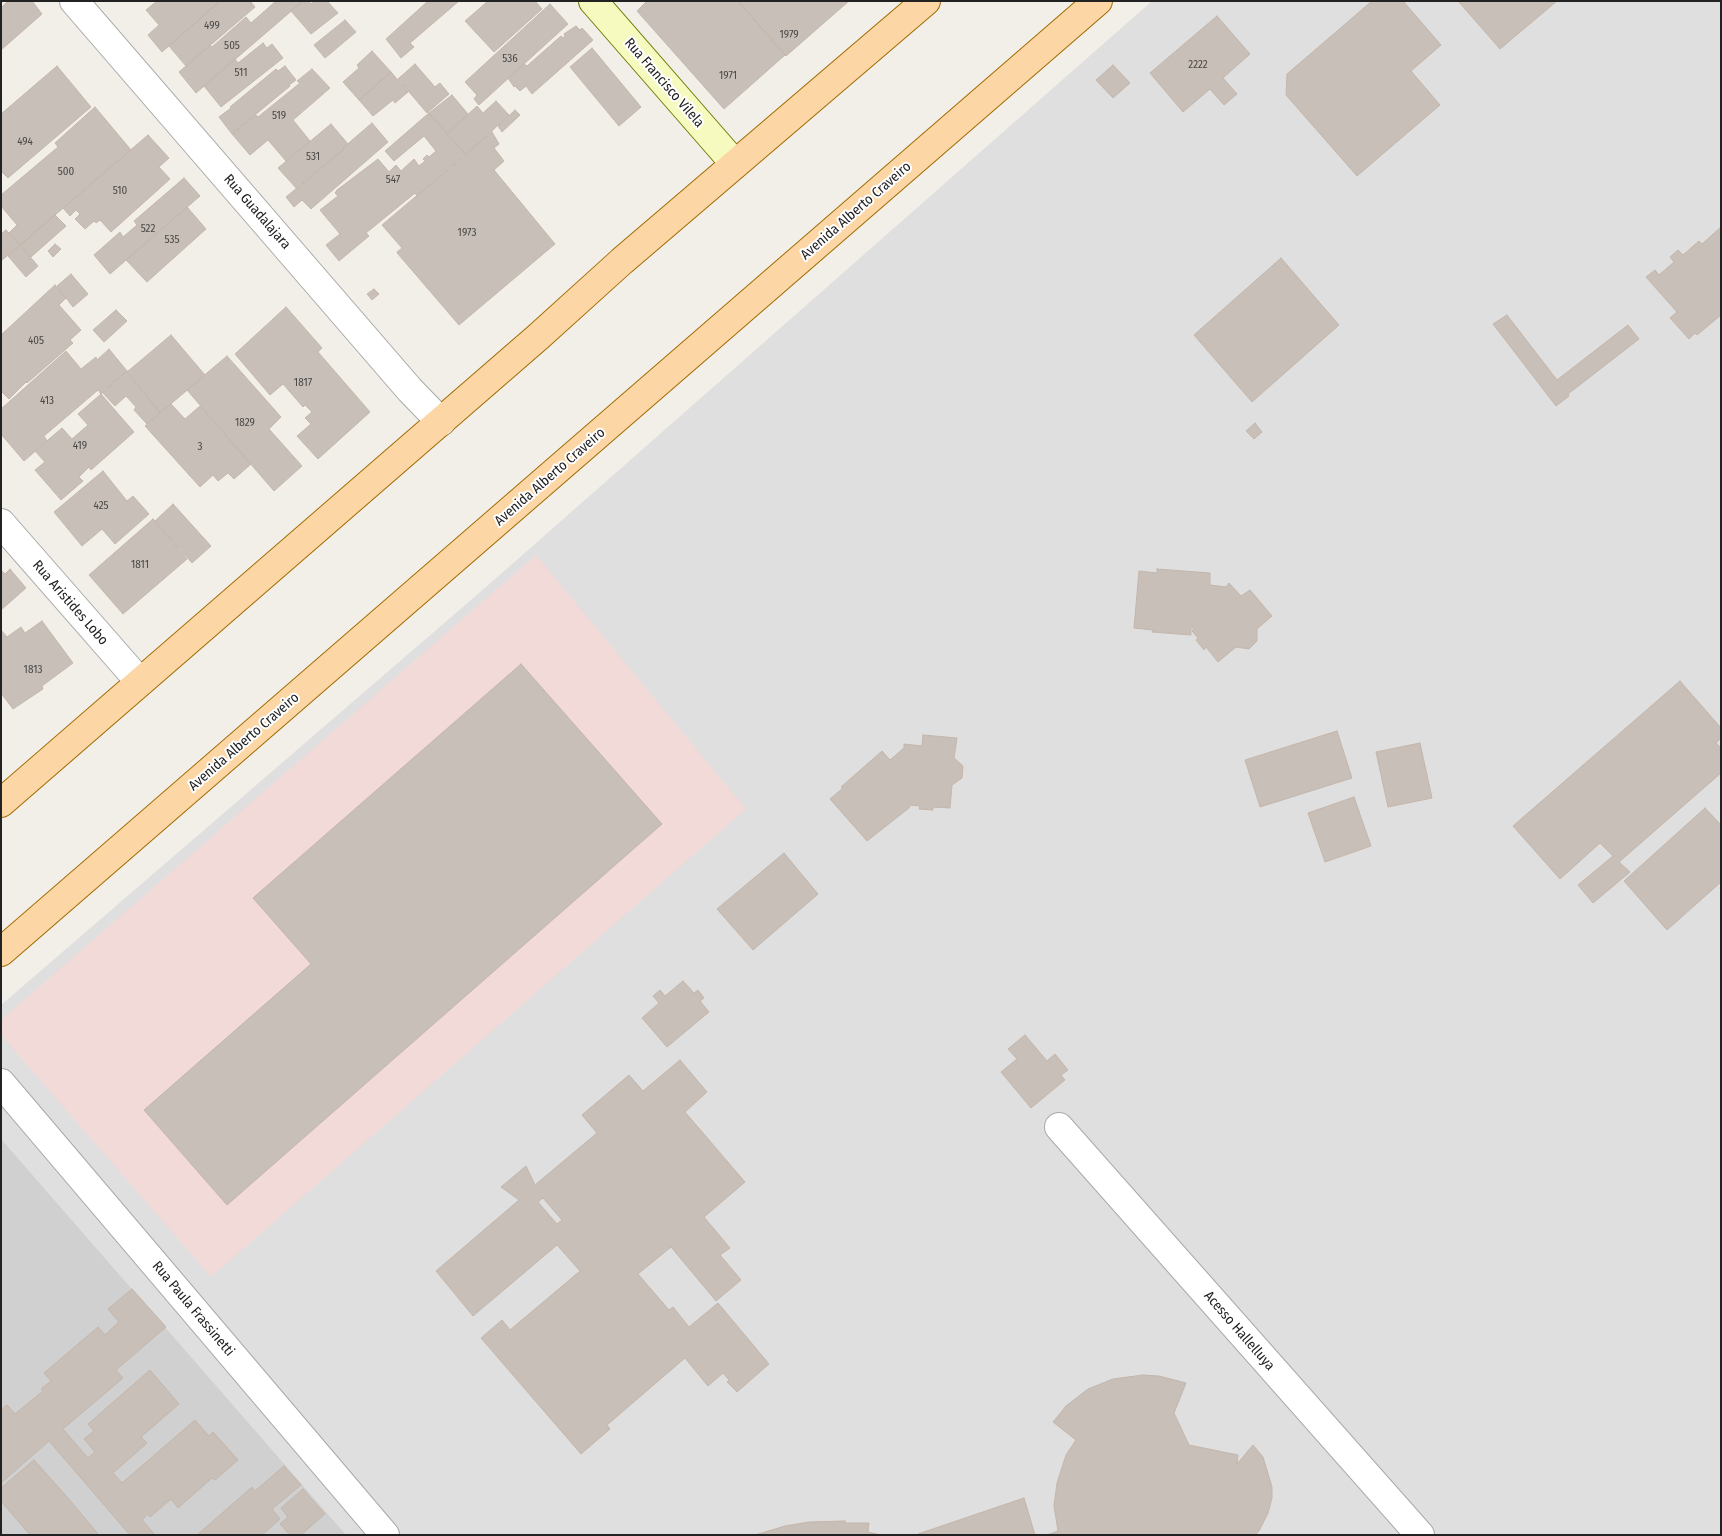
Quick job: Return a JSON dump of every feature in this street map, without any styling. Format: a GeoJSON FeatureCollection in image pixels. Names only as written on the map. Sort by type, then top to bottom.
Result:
{"type":"FeatureCollection","features":[{"type":"Feature","properties":{"kind":"main road"},"geometry":{"type":"LineString","coordinates":[[1,802],[441,422],[622,261],[926,1]]}},
{"type":"Feature","properties":{"kind":"main road","name":"Avenida Alberto Craveiro"},"geometry":{"type":"LineString","coordinates":[[1,952],[1098,1]]}},
{"type":"Feature","properties":{"kind":"street","name":"Rua Guadalajara"},"geometry":{"type":"LineString","coordinates":[[74,1],[410,390],[441,422]]}},
{"type":"Feature","properties":{"kind":"street","name":"Rua Francisco Vilela"},"geometry":{"type":"LineString","coordinates":[[593,1],[735,164]]}},
{"type":"Feature","properties":{"kind":"street","name":"Rua Aristides Lobo"},"geometry":{"type":"LineString","coordinates":[[1,524],[140,682]]}},
{"type":"Feature","properties":{"kind":"street","name":"Rua Paula Frassinetti"},"geometry":{"type":"LineString","coordinates":[[1,1083],[384,1535]]}},
{"type":"Feature","properties":{"kind":"street","name":"Acesso Hallelluya"},"geometry":{"type":"LineString","coordinates":[[1059,1127],[1420,1535]]}},
{"type":"Feature","properties":{"kind":"shaded area"},"geometry":{"type":"Polygon","coordinates":[[[1152,1],[1721,1],[1721,1535],[1,1535],[1,1005],[486,587],[1152,1]]]}},
{"type":"Feature","properties":{"kind":"shaded area"},"geometry":{"type":"Polygon","coordinates":[[[536,555],[746,809],[211,1277],[1,1035],[1,1020],[536,555]]]}},
{"type":"Feature","properties":{"kind":"shaded area"},"geometry":{"type":"Polygon","coordinates":[[[1,1139],[346,1535],[1,1535],[1,1139]]]}},
{"type":"Feature","properties":{"kind":"building"},"geometry":{"type":"Polygon","coordinates":[[[8,1],[32,1],[42,14],[1,50],[1,8],[8,1]]]}},
{"type":"Feature","properties":{"kind":"building"},"geometry":{"type":"Polygon","coordinates":[[[157,1],[220,1],[162,52],[148,35],[159,25],[146,10],[157,1]]]}},
{"type":"Feature","properties":{"kind":"building"},"geometry":{"type":"Polygon","coordinates":[[[220,1],[250,1],[255,7],[186,66],[169,46],[220,1]]]}},
{"type":"Feature","properties":{"kind":"building"},"geometry":{"type":"Polygon","coordinates":[[[276,1],[303,1],[196,93],[179,72],[210,45],[212,47],[246,17],[251,23],[276,1]]]}},
{"type":"Feature","properties":{"kind":"building"},"geometry":{"type":"Polygon","coordinates":[[[303,1],[309,1],[311,4],[314,1],[327,1],[338,13],[311,34],[291,11],[303,1]]]}},
{"type":"Feature","properties":{"kind":"building"},"geometry":{"type":"Polygon","coordinates":[[[428,1],[459,1],[410,43],[414,47],[401,58],[386,39],[428,1]]]}},
{"type":"Feature","properties":{"kind":"building"},"geometry":{"type":"Polygon","coordinates":[[[488,1],[535,1],[542,9],[494,52],[465,21],[488,1]]]}},
{"type":"Feature","properties":{"kind":"building"},"geometry":{"type":"Polygon","coordinates":[[[647,1],[738,1],[785,55],[724,109],[637,11],[647,1]]]}},
{"type":"Feature","properties":{"kind":"building"},"geometry":{"type":"Polygon","coordinates":[[[738,1],[849,1],[786,56],[738,1]]]}},
{"type":"Feature","properties":{"kind":"building"},"geometry":{"type":"Polygon","coordinates":[[[1372,1],[1403,1],[1441,45],[1411,71],[1440,105],[1357,176],[1286,95],[1287,74],[1372,1]]]}},
{"type":"Feature","properties":{"kind":"building"},"geometry":{"type":"Polygon","coordinates":[[[1458,1],[1557,1],[1500,49],[1458,1]]]}},
{"type":"Feature","properties":{"kind":"building"},"geometry":{"type":"Polygon","coordinates":[[[550,4],[568,24],[479,105],[474,99],[477,95],[465,82],[550,4]]]}},
{"type":"Feature","properties":{"kind":"building"},"geometry":{"type":"Polygon","coordinates":[[[1217,16],[1250,54],[1223,78],[1237,94],[1224,105],[1210,89],[1183,112],[1150,73],[1217,16]]]}},
{"type":"Feature","properties":{"kind":"building"},"geometry":{"type":"Polygon","coordinates":[[[345,20],[356,32],[325,58],[314,45],[345,20]]]}},
{"type":"Feature","properties":{"kind":"building"},"geometry":{"type":"Polygon","coordinates":[[[576,26],[580,30],[582,28],[593,40],[532,94],[526,86],[520,91],[514,87],[508,78],[524,64],[527,66],[561,36],[563,38],[564,34],[576,26]]]}},
{"type":"Feature","properties":{"kind":"building"},"geometry":{"type":"Polygon","coordinates":[[[263,43],[267,48],[272,44],[283,58],[221,107],[204,86],[235,59],[238,63],[263,43]]]}},
{"type":"Feature","properties":{"kind":"building"},"geometry":{"type":"Polygon","coordinates":[[[592,48],[641,107],[619,126],[570,67],[592,48]]]}},
{"type":"Feature","properties":{"kind":"building"},"geometry":{"type":"Polygon","coordinates":[[[372,51],[391,72],[359,100],[343,82],[359,68],[357,65],[372,51]]]}},
{"type":"Feature","properties":{"kind":"building"},"geometry":{"type":"Polygon","coordinates":[[[415,64],[435,87],[440,83],[449,94],[427,113],[398,79],[415,64]]]}},
{"type":"Feature","properties":{"kind":"building"},"geometry":{"type":"Polygon","coordinates":[[[1113,65],[1130,83],[1113,98],[1096,80],[1113,65]]]}},
{"type":"Feature","properties":{"kind":"building"},"geometry":{"type":"Polygon","coordinates":[[[57,66],[91,107],[8,178],[1,171],[1,114],[57,66]]]}},
{"type":"Feature","properties":{"kind":"building"},"geometry":{"type":"Polygon","coordinates":[[[285,66],[296,80],[232,134],[219,117],[276,69],[278,71],[285,66]]]}},
{"type":"Feature","properties":{"kind":"building"},"geometry":{"type":"Polygon","coordinates":[[[312,69],[330,88],[293,120],[310,141],[286,161],[268,140],[250,155],[232,134],[256,115],[258,117],[300,83],[297,81],[312,69]]]}},
{"type":"Feature","properties":{"kind":"building"},"geometry":{"type":"Polygon","coordinates":[[[391,72],[408,92],[395,103],[393,100],[373,116],[359,100],[391,72]]]}},
{"type":"Feature","properties":{"kind":"building"},"geometry":{"type":"Polygon","coordinates":[[[452,95],[468,114],[447,134],[429,113],[452,95]]]}},
{"type":"Feature","properties":{"kind":"building"},"geometry":{"type":"Polygon","coordinates":[[[496,101],[509,115],[466,155],[447,134],[477,106],[483,113],[496,101]]]}},
{"type":"Feature","properties":{"kind":"building"},"geometry":{"type":"Polygon","coordinates":[[[95,107],[131,150],[20,245],[9,233],[17,225],[1,206],[1,195],[58,147],[55,143],[95,107]]]}},
{"type":"Feature","properties":{"kind":"building"},"geometry":{"type":"Polygon","coordinates":[[[515,110],[520,115],[502,132],[498,126],[515,110]]]}},
{"type":"Feature","properties":{"kind":"building"},"geometry":{"type":"Polygon","coordinates":[[[429,113],[466,155],[417,196],[415,193],[366,233],[369,236],[339,261],[326,245],[340,234],[320,210],[338,196],[335,193],[337,190],[378,159],[389,172],[396,165],[401,171],[414,159],[419,166],[425,161],[423,159],[427,155],[429,157],[436,151],[424,136],[394,161],[385,151],[429,113]]]}},
{"type":"Feature","properties":{"kind":"building"},"geometry":{"type":"Polygon","coordinates":[[[372,123],[388,142],[311,209],[302,200],[294,207],[286,197],[372,123]]]}},
{"type":"Feature","properties":{"kind":"building"},"geometry":{"type":"Polygon","coordinates":[[[331,124],[348,144],[297,189],[278,168],[331,124]]]}},
{"type":"Feature","properties":{"kind":"building"},"geometry":{"type":"Polygon","coordinates":[[[492,132],[499,144],[494,148],[504,161],[494,170],[555,244],[459,325],[398,254],[397,252],[402,248],[382,225],[492,132]]]}},
{"type":"Feature","properties":{"kind":"building"},"geometry":{"type":"Polygon","coordinates":[[[148,135],[169,158],[159,167],[170,179],[111,232],[100,220],[96,223],[94,221],[85,229],[75,219],[80,214],[76,210],[70,216],[63,208],[148,135]]]}},
{"type":"Feature","properties":{"kind":"building"},"geometry":{"type":"Polygon","coordinates":[[[184,178],[200,196],[110,274],[94,255],[120,232],[123,237],[137,225],[134,221],[184,178]]]}},
{"type":"Feature","properties":{"kind":"building"},"geometry":{"type":"Polygon","coordinates":[[[187,207],[206,229],[147,282],[126,260],[187,207]]]}},
{"type":"Feature","properties":{"kind":"building"},"geometry":{"type":"Polygon","coordinates":[[[55,215],[66,226],[31,257],[20,245],[55,215]]]}},
{"type":"Feature","properties":{"kind":"building"},"geometry":{"type":"Polygon","coordinates":[[[1721,227],[1721,315],[1697,335],[1695,333],[1689,339],[1670,318],[1677,312],[1646,277],[1655,270],[1659,275],[1674,262],[1670,257],[1678,250],[1683,255],[1699,241],[1702,244],[1721,227]]]}},
{"type":"Feature","properties":{"kind":"building"},"geometry":{"type":"Polygon","coordinates":[[[6,230],[20,245],[1,261],[1,234],[6,230]]]}},
{"type":"Feature","properties":{"kind":"building"},"geometry":{"type":"Polygon","coordinates":[[[55,244],[61,249],[53,257],[48,251],[55,244]]]}},
{"type":"Feature","properties":{"kind":"building"},"geometry":{"type":"Polygon","coordinates":[[[20,245],[38,266],[26,277],[8,256],[20,245]]]}},
{"type":"Feature","properties":{"kind":"building"},"geometry":{"type":"Polygon","coordinates":[[[1281,258],[1339,325],[1252,402],[1194,335],[1281,258]]]}},
{"type":"Feature","properties":{"kind":"building"},"geometry":{"type":"Polygon","coordinates":[[[71,274],[88,294],[73,307],[57,286],[71,274]]]}},
{"type":"Feature","properties":{"kind":"building"},"geometry":{"type":"Polygon","coordinates":[[[55,285],[66,298],[59,305],[81,330],[70,340],[73,343],[26,382],[9,399],[1,391],[1,335],[55,285]]]}},
{"type":"Feature","properties":{"kind":"building"},"geometry":{"type":"Polygon","coordinates":[[[374,289],[379,294],[372,300],[367,294],[374,289]]]}},
{"type":"Feature","properties":{"kind":"building"},"geometry":{"type":"Polygon","coordinates":[[[286,307],[322,348],[318,352],[370,412],[318,459],[297,436],[311,424],[305,418],[312,412],[305,405],[303,407],[283,384],[270,395],[235,354],[286,307]]]}},
{"type":"Feature","properties":{"kind":"building"},"geometry":{"type":"Polygon","coordinates":[[[116,310],[127,321],[104,342],[93,330],[116,310]]]}},
{"type":"Feature","properties":{"kind":"building"},"geometry":{"type":"Polygon","coordinates":[[[1507,315],[1557,380],[1628,325],[1639,339],[1568,394],[1569,396],[1556,406],[1493,324],[1507,315]]]}},
{"type":"Feature","properties":{"kind":"building"},"geometry":{"type":"Polygon","coordinates":[[[171,335],[205,375],[160,413],[127,372],[171,335]]]}},
{"type":"Feature","properties":{"kind":"building"},"geometry":{"type":"Polygon","coordinates":[[[109,349],[127,371],[101,394],[98,390],[44,436],[47,441],[24,461],[1,434],[1,409],[66,351],[81,369],[96,357],[97,360],[109,349]]]}},
{"type":"Feature","properties":{"kind":"building"},"geometry":{"type":"Polygon","coordinates":[[[227,356],[281,417],[269,429],[302,466],[274,491],[187,390],[227,356]]]}},
{"type":"Feature","properties":{"kind":"building"},"geometry":{"type":"Polygon","coordinates":[[[127,371],[160,413],[147,424],[134,410],[136,407],[126,396],[115,406],[102,392],[127,371]]]}},
{"type":"Feature","properties":{"kind":"building"},"geometry":{"type":"Polygon","coordinates":[[[101,394],[134,432],[91,470],[89,467],[79,477],[83,481],[61,500],[35,470],[45,462],[35,451],[62,428],[72,439],[88,425],[78,414],[101,394]]]}},
{"type":"Feature","properties":{"kind":"building"},"geometry":{"type":"Polygon","coordinates":[[[171,404],[185,419],[200,406],[251,464],[234,479],[228,473],[218,481],[213,475],[200,487],[145,426],[171,404]]]}},
{"type":"Feature","properties":{"kind":"building"},"geometry":{"type":"Polygon","coordinates":[[[1255,423],[1262,432],[1254,439],[1246,431],[1255,423]]]}},
{"type":"Feature","properties":{"kind":"building"},"geometry":{"type":"Polygon","coordinates":[[[103,471],[127,501],[133,496],[149,514],[115,544],[102,529],[82,546],[54,512],[103,471]]]}},
{"type":"Feature","properties":{"kind":"building"},"geometry":{"type":"Polygon","coordinates":[[[173,504],[211,546],[192,563],[155,521],[173,504]]]}},
{"type":"Feature","properties":{"kind":"building"},"geometry":{"type":"Polygon","coordinates":[[[153,519],[187,559],[123,614],[89,575],[153,519]]]}},
{"type":"Feature","properties":{"kind":"building"},"geometry":{"type":"Polygon","coordinates":[[[10,569],[26,588],[1,610],[1,570],[5,574],[10,569]]]}},
{"type":"Feature","properties":{"kind":"building"},"geometry":{"type":"Polygon","coordinates":[[[1157,569],[1210,573],[1210,585],[1226,587],[1229,583],[1241,596],[1250,590],[1272,616],[1257,629],[1257,641],[1249,649],[1236,647],[1218,662],[1206,647],[1204,650],[1196,640],[1198,638],[1191,627],[1191,635],[1152,632],[1153,630],[1134,628],[1139,571],[1157,573],[1157,569]]]}},
{"type":"Feature","properties":{"kind":"building"},"geometry":{"type":"Polygon","coordinates":[[[42,621],[73,663],[42,686],[43,689],[13,709],[1,693],[1,630],[7,637],[21,627],[25,633],[42,621]]]}},
{"type":"Feature","properties":{"kind":"building"},"geometry":{"type":"Polygon","coordinates":[[[521,664],[662,824],[227,1205],[144,1110],[311,964],[253,898],[521,664]]]}},
{"type":"Feature","properties":{"kind":"building"},"geometry":{"type":"Polygon","coordinates":[[[1680,681],[1721,728],[1721,738],[1716,743],[1721,748],[1721,773],[1619,862],[1630,872],[1593,903],[1578,885],[1613,856],[1600,843],[1560,879],[1513,826],[1680,681]]]}},
{"type":"Feature","properties":{"kind":"building"},"geometry":{"type":"Polygon","coordinates":[[[1337,731],[1352,778],[1260,807],[1245,760],[1337,731]]]}},
{"type":"Feature","properties":{"kind":"building"},"geometry":{"type":"Polygon","coordinates":[[[923,735],[957,738],[954,758],[963,766],[962,778],[952,785],[950,808],[933,807],[933,810],[919,809],[920,806],[910,805],[909,808],[867,841],[830,799],[882,751],[890,760],[904,748],[904,744],[922,746],[923,735]]]}},
{"type":"Feature","properties":{"kind":"building"},"geometry":{"type":"Polygon","coordinates":[[[1420,743],[1432,798],[1388,807],[1376,752],[1420,743]]]}},
{"type":"Feature","properties":{"kind":"building"},"geometry":{"type":"Polygon","coordinates":[[[1354,797],[1371,846],[1325,862],[1308,813],[1354,797]]]}},
{"type":"Feature","properties":{"kind":"building"},"geometry":{"type":"Polygon","coordinates":[[[1705,808],[1721,825],[1721,882],[1667,930],[1624,881],[1705,808]]]}},
{"type":"Feature","properties":{"kind":"building"},"geometry":{"type":"Polygon","coordinates":[[[784,853],[818,894],[753,950],[717,909],[784,853]]]}},
{"type":"Feature","properties":{"kind":"building"},"geometry":{"type":"Polygon","coordinates":[[[683,981],[694,993],[698,990],[704,998],[700,1001],[709,1012],[667,1047],[642,1018],[659,1003],[653,996],[660,990],[665,996],[683,981]]]}},
{"type":"Feature","properties":{"kind":"building"},"geometry":{"type":"Polygon","coordinates":[[[1025,1035],[1047,1061],[1055,1054],[1068,1070],[1061,1075],[1065,1080],[1031,1108],[1001,1072],[1017,1059],[1008,1049],[1025,1035]]]}},
{"type":"Feature","properties":{"kind":"building"},"geometry":{"type":"Polygon","coordinates":[[[680,1060],[707,1092],[685,1112],[745,1182],[704,1217],[730,1248],[720,1255],[741,1280],[716,1301],[671,1247],[638,1274],[669,1310],[673,1307],[689,1327],[718,1303],[769,1364],[737,1392],[727,1382],[729,1380],[723,1373],[708,1386],[685,1358],[607,1425],[610,1429],[581,1454],[481,1338],[502,1320],[510,1330],[580,1271],[557,1245],[473,1316],[436,1271],[519,1200],[501,1187],[526,1166],[535,1185],[597,1133],[582,1115],[629,1075],[643,1091],[680,1060]],[[543,1198],[538,1202],[557,1224],[562,1220],[543,1198]]]}},
{"type":"Feature","properties":{"kind":"building"},"geometry":{"type":"Polygon","coordinates":[[[132,1289],[166,1327],[116,1370],[123,1378],[63,1429],[88,1458],[95,1452],[84,1439],[94,1431],[88,1424],[150,1370],[179,1404],[141,1437],[147,1443],[113,1473],[122,1483],[195,1420],[209,1436],[213,1432],[238,1460],[215,1480],[212,1478],[178,1508],[171,1499],[150,1517],[148,1514],[142,1520],[155,1535],[130,1535],[49,1441],[1,1483],[1,1410],[7,1405],[15,1414],[43,1391],[41,1389],[51,1381],[44,1373],[98,1327],[105,1335],[119,1322],[108,1309],[132,1289]]]}},
{"type":"Feature","properties":{"kind":"building"},"geometry":{"type":"Polygon","coordinates":[[[1143,1375],[1159,1376],[1186,1383],[1174,1413],[1189,1445],[1238,1455],[1237,1464],[1253,1445],[1263,1457],[1272,1487],[1272,1498],[1268,1513],[1255,1535],[1047,1535],[1058,1531],[1054,1506],[1057,1483],[1066,1455],[1076,1440],[1053,1422],[1066,1406],[1088,1389],[1113,1379],[1143,1375]]]}},
{"type":"Feature","properties":{"kind":"building"},"geometry":{"type":"Polygon","coordinates":[[[34,1460],[99,1535],[30,1535],[1,1501],[1,1488],[34,1460]]]}},
{"type":"Feature","properties":{"kind":"building"},"geometry":{"type":"Polygon","coordinates":[[[284,1466],[301,1485],[272,1509],[280,1519],[262,1535],[197,1535],[252,1487],[255,1491],[284,1466]]]}},
{"type":"Feature","properties":{"kind":"building"},"geometry":{"type":"Polygon","coordinates":[[[303,1489],[325,1514],[301,1535],[290,1535],[280,1524],[288,1517],[281,1508],[303,1489]]]}},
{"type":"Feature","properties":{"kind":"building"},"geometry":{"type":"Polygon","coordinates":[[[1024,1498],[1035,1535],[917,1535],[918,1534],[1024,1498]]]}},
{"type":"Feature","properties":{"kind":"building"},"geometry":{"type":"Polygon","coordinates":[[[845,1521],[845,1523],[869,1523],[868,1532],[881,1535],[755,1535],[785,1526],[809,1522],[845,1521]]]}}]}
